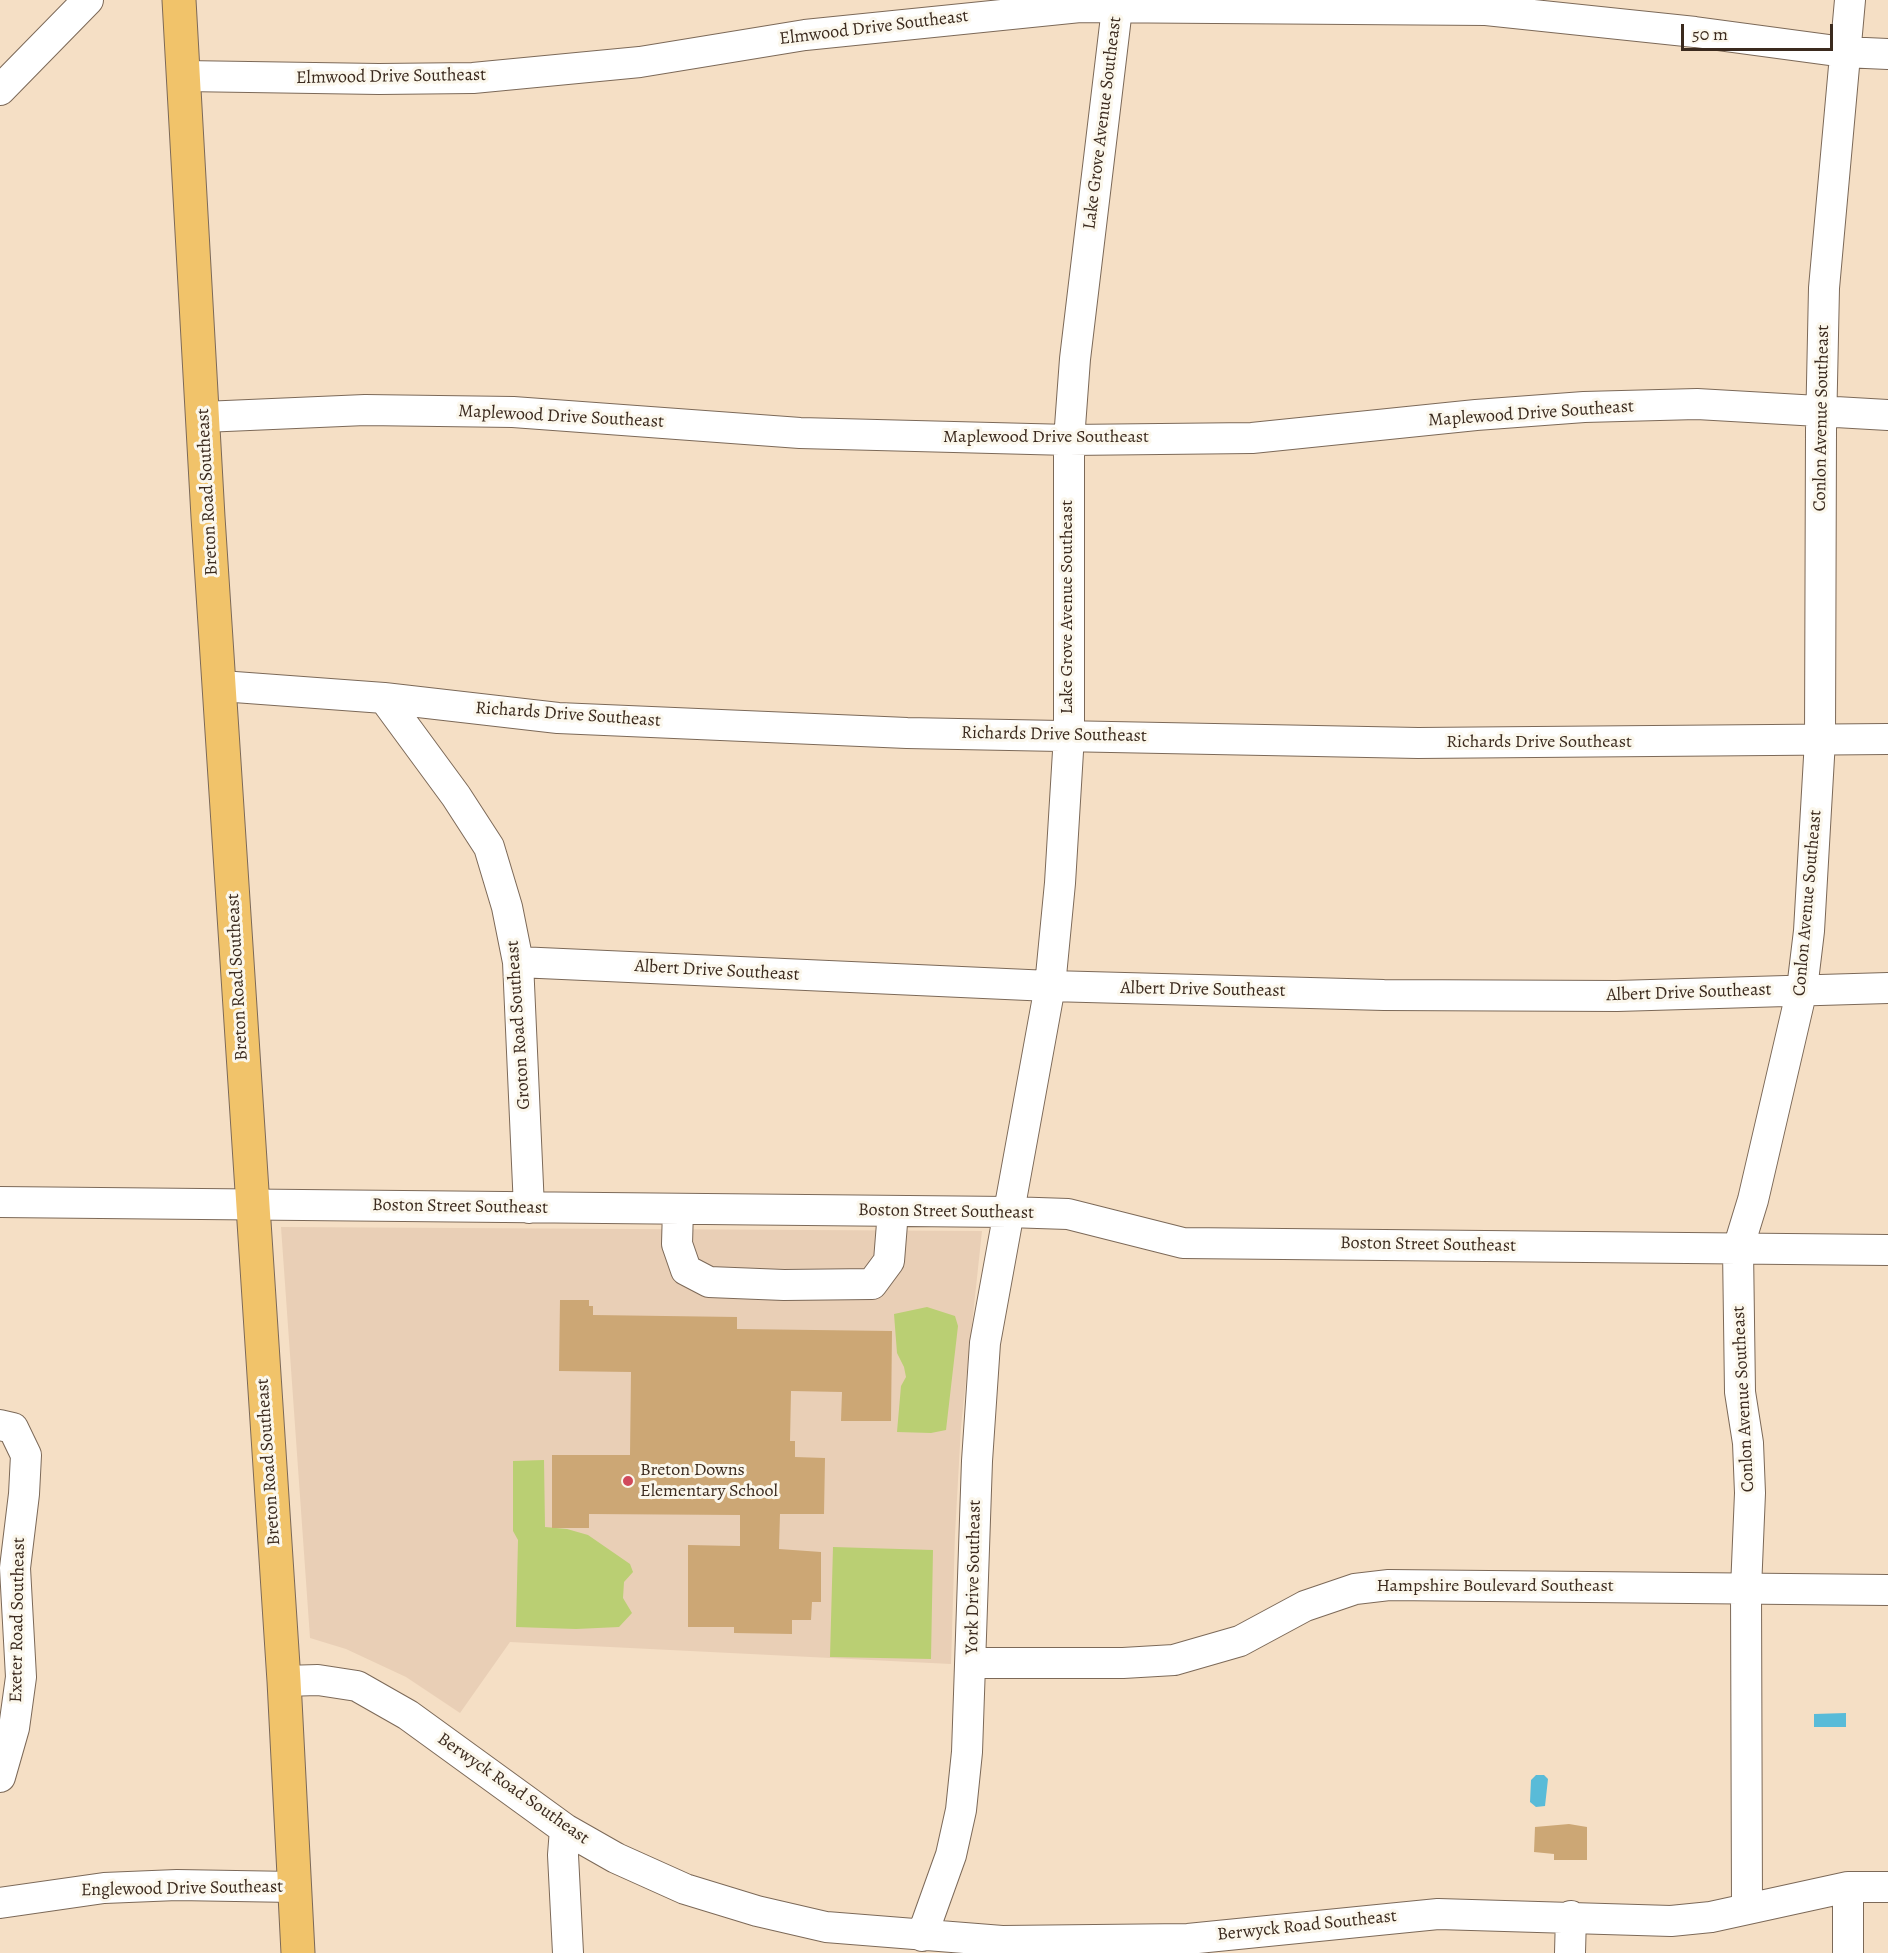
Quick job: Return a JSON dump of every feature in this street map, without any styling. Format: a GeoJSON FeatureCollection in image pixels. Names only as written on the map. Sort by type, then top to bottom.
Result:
{"type":"FeatureCollection","features":[{"type":"Feature","properties":{"kind":"main road","name":"Breton Road Southeast"},"geometry":{"type":"LineString","coordinates":[[179,0],[251,1204],[284,1681],[298,1953]]}},
{"type":"Feature","properties":{"kind":"street"},"geometry":{"type":"LineString","coordinates":[[0,90],[88,0]]}},
{"type":"Feature","properties":{"kind":"street","name":"Conlon Avenue Southeast"},"geometry":{"type":"LineString","coordinates":[[1747,1908],[1746,1589],[1750,1493],[1748,1443],[1740,1392],[1738,1249],[1753,1200],[1802,989],[1809,931],[1821,740],[1821,410],[1824,288],[1850,0]]}},
{"type":"Feature","properties":{"kind":"street","name":"Elmwood Drive Southeast"},"geometry":{"type":"LineString","coordinates":[[184,76],[473,78],[640,62],[805,35],[967,17],[1117,4],[1486,10],[1695,32],[1844,52],[1888,54]]}},
{"type":"Feature","properties":{"kind":"street","name":"Lake Grove Avenue Southeast"},"geometry":{"type":"LineString","coordinates":[[1008,1212],[1050,986],[1060,883],[1069,735],[1069,440],[1075,359],[1117,4]]}},
{"type":"Feature","properties":{"kind":"street","name":"Maplewood Drive Southeast"},"geometry":{"type":"LineString","coordinates":[[203,417],[364,410],[513,412],[800,433],[1069,440],[1252,438],[1476,415],[1584,407],[1697,404],[1888,415]]}},
{"type":"Feature","properties":{"kind":"street","name":"Richards Drive Southeast"},"geometry":{"type":"LineString","coordinates":[[221,686],[384,698],[558,718],[907,733],[1418,743],[1888,739]]}},
{"type":"Feature","properties":{"kind":"street","name":"Groton Road Southeast"},"geometry":{"type":"LineString","coordinates":[[384,698],[456,796],[489,847],[507,907],[518,962],[529,1208]]}},
{"type":"Feature","properties":{"kind":"street","name":"Albert Drive Southeast"},"geometry":{"type":"LineString","coordinates":[[518,962],[1050,986],[1384,995],[1605,996],[1888,988]]}},
{"type":"Feature","properties":{"kind":"street","name":"Boston Street Southeast"},"geometry":{"type":"LineString","coordinates":[[0,1202],[1008,1212],[1068,1214],[1183,1243],[1888,1250]]}},
{"type":"Feature","properties":{"kind":"street"},"geometry":{"type":"LineString","coordinates":[[678,1209],[676,1244],[686,1269],[709,1282],[784,1285],[872,1284],[889,1261],[893,1211]]}},
{"type":"Feature","properties":{"kind":"street","name":"York Drive Southeast"},"geometry":{"type":"LineString","coordinates":[[922,1936],[951,1856],[961,1810],[972,1663],[977,1461],[985,1343],[1008,1212]]}},
{"type":"Feature","properties":{"kind":"street","name":"Exeter Road Southeast"},"geometry":{"type":"LineString","coordinates":[[0,1777],[15,1728],[21,1677],[15,1568],[26,1455],[7,1427]]}},
{"type":"Feature","properties":{"kind":"street","name":"Hampshire Boulevard Southeast"},"geometry":{"type":"LineString","coordinates":[[972,1663],[1123,1663],[1174,1660],[1240,1641],[1315,1603],[1355,1589],[1389,1585],[1888,1590]]}},
{"type":"Feature","properties":{"kind":"street","name":"Berwyck Road Southeast"},"geometry":{"type":"LineString","coordinates":[[284,1681],[318,1680],[357,1686],[408,1715],[565,1829],[616,1858],[685,1889],[757,1911],[826,1927],[1002,1941],[1188,1939],[1438,1914],[1571,1916],[1671,1921],[1711,1917],[1848,1887],[1888,1887]]}},
{"type":"Feature","properties":{"kind":"street"},"geometry":{"type":"LineString","coordinates":[[565,1829],[562,1856],[568,1953]]}},
{"type":"Feature","properties":{"kind":"street","name":"Englewood Drive Southeast"},"geometry":{"type":"LineString","coordinates":[[0,1903],[115,1887],[294,1887]]}},
{"type":"Feature","properties":{"kind":"street"},"geometry":{"type":"LineString","coordinates":[[1848,1887],[1848,1953]]}},
{"type":"Feature","properties":{"kind":"street"},"geometry":{"type":"LineString","coordinates":[[1570,1953],[1571,1916]]}},
{"type":"Feature","properties":{"kind":"shaded area","name":"Breton Downs Elementary School"},"geometry":{"type":"Polygon","coordinates":[[[281,1227],[982,1231],[961,1427],[951,1664],[510,1642],[460,1713],[406,1677],[346,1649],[310,1638],[281,1227]]]}},
{"type":"Feature","properties":{"kind":"green space"},"geometry":{"type":"Polygon","coordinates":[[[927,1307],[955,1316],[958,1326],[946,1430],[931,1433],[897,1432],[901,1386],[906,1377],[897,1353],[894,1314],[927,1307]]]}},
{"type":"Feature","properties":{"kind":"green space"},"geometry":{"type":"Polygon","coordinates":[[[544,1460],[545,1527],[567,1529],[588,1535],[630,1564],[633,1572],[624,1582],[623,1598],[632,1613],[619,1627],[576,1629],[516,1627],[518,1540],[513,1531],[513,1461],[544,1460]]]}},
{"type":"Feature","properties":{"kind":"green space"},"geometry":{"type":"Polygon","coordinates":[[[833,1547],[933,1550],[931,1659],[830,1657],[833,1547]]]}},
{"type":"Feature","properties":{"kind":"water"},"geometry":{"type":"Polygon","coordinates":[[[1846,1713],[1846,1727],[1814,1727],[1814,1714],[1846,1713]]]}},
{"type":"Feature","properties":{"kind":"water"},"geometry":{"type":"Polygon","coordinates":[[[1536,1775],[1544,1775],[1548,1779],[1545,1806],[1536,1807],[1530,1802],[1531,1780],[1536,1775]]]}},
{"type":"Feature","properties":{"kind":"building","name":"Breton Downs Elementary School"},"geometry":{"type":"Polygon","coordinates":[[[560,1300],[589,1300],[589,1306],[593,1306],[593,1315],[737,1317],[737,1329],[892,1331],[891,1421],[841,1421],[842,1392],[791,1391],[790,1441],[795,1441],[795,1457],[825,1458],[824,1514],[780,1514],[779,1549],[821,1552],[821,1602],[812,1602],[811,1620],[792,1620],[792,1634],[734,1633],[734,1627],[688,1627],[688,1545],[740,1546],[740,1515],[589,1514],[589,1528],[552,1528],[552,1455],[630,1455],[631,1372],[559,1371],[560,1300]]]}},
{"type":"Feature","properties":{"kind":"building"},"geometry":{"type":"Polygon","coordinates":[[[1569,1824],[1587,1827],[1587,1860],[1554,1860],[1554,1854],[1534,1852],[1535,1827],[1569,1824]]]}},
{"type":"Feature","properties":{"kind":"place","name":"Breton Downs Elementary School"},"geometry":{"type":"Point","coordinates":[628,1481]}}]}
